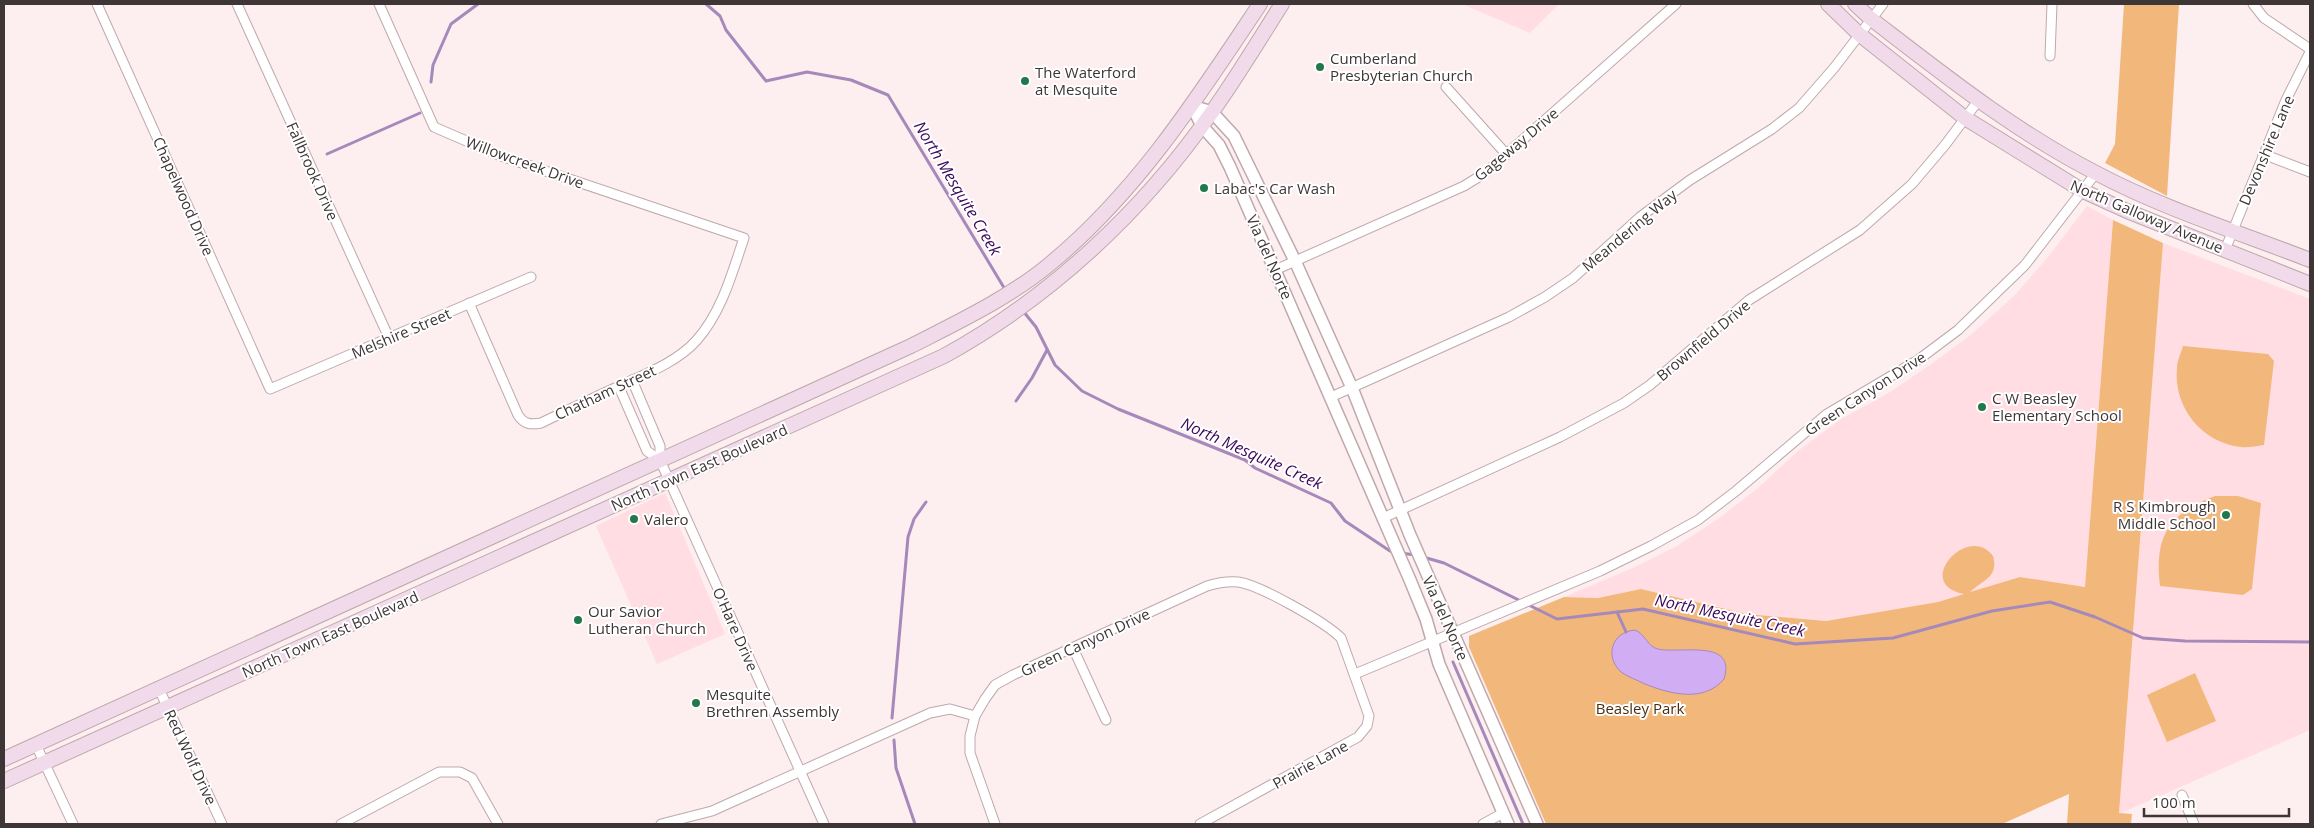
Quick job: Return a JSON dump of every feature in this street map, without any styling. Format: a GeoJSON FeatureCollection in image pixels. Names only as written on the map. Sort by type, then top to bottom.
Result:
{"type":"FeatureCollection","features":[{"type":"Feature","properties":{"kind":"main road","name":"North Town East Boulevard"},"geometry":{"type":"LineString","coordinates":[[4,759],[911,346],[980,311],[1037,274],[1088,231],[1134,181],[1192,106],[1260,4]]}},
{"type":"Feature","properties":{"kind":"main road","name":"North Town East Boulevard"},"geometry":{"type":"LineString","coordinates":[[4,781],[944,356],[989,330],[1047,287],[1102,241],[1127,217],[1202,126],[1282,4]]}},
{"type":"Feature","properties":{"kind":"main road","name":"North Galloway Avenue"},"geometry":{"type":"LineString","coordinates":[[1828,4],[1859,34],[1965,118],[2083,191],[2310,284]]}},
{"type":"Feature","properties":{"kind":"main road","name":"North Galloway Avenue"},"geometry":{"type":"LineString","coordinates":[[1855,4],[1870,18],[1978,101],[2096,173],[2148,198],[2232,232],[2310,260]]}},
{"type":"Feature","properties":{"kind":"main road"},"geometry":{"type":"LineString","coordinates":[[1088,231],[1102,241]]}},
{"type":"Feature","properties":{"kind":"main road"},"geometry":{"type":"LineString","coordinates":[[490,538],[499,557]]}},
{"type":"Feature","properties":{"kind":"main road"},"geometry":{"type":"LineString","coordinates":[[261,642],[269,662]]}},
{"type":"Feature","properties":{"kind":"street","name":"Chapelwood Drive"},"geometry":{"type":"LineString","coordinates":[[97,4],[270,389]]}},
{"type":"Feature","properties":{"kind":"street","name":"Fallbrook Drive"},"geometry":{"type":"LineString","coordinates":[[237,4],[389,338]]}},
{"type":"Feature","properties":{"kind":"street","name":"Willowcreek Drive"},"geometry":{"type":"LineString","coordinates":[[379,4],[434,127],[501,156],[744,238]]}},
{"type":"Feature","properties":{"kind":"street","name":"Gageway Drive"},"geometry":{"type":"LineString","coordinates":[[1275,270],[1464,186],[1485,173],[1676,4]]}},
{"type":"Feature","properties":{"kind":"street","name":"Meandering Way"},"geometry":{"type":"LineString","coordinates":[[1331,398],[1509,317],[1545,297],[1573,278],[1640,217],[1676,190],[1772,129],[1799,108],[1834,68],[1882,4]]}},
{"type":"Feature","properties":{"kind":"street"},"geometry":{"type":"LineString","coordinates":[[2050,56],[2052,4]]}},
{"type":"Feature","properties":{"kind":"street"},"geometry":{"type":"LineString","coordinates":[[2254,4],[2264,18],[2310,50]]}},
{"type":"Feature","properties":{"kind":"street","name":"Devonshire Lane"},"geometry":{"type":"LineString","coordinates":[[2224,250],[2286,100],[2310,50]]}},
{"type":"Feature","properties":{"kind":"street"},"geometry":{"type":"LineString","coordinates":[[1446,87],[1507,155]]}},
{"type":"Feature","properties":{"kind":"street","name":"Brownfield Drive"},"geometry":{"type":"LineString","coordinates":[[1383,518],[1560,437],[1624,403],[1650,385],[1749,300],[1860,230],[1912,184],[1978,101]]}},
{"type":"Feature","properties":{"kind":"street"},"geometry":{"type":"LineString","coordinates":[[1192,106],[1212,112]]}},
{"type":"Feature","properties":{"kind":"street","name":"Via del Norte"},"geometry":{"type":"LineString","coordinates":[[1192,106],[1202,126],[1219,145],[1230,167],[1391,535],[1410,580],[1439,664],[1508,824]]}},
{"type":"Feature","properties":{"kind":"street","name":"Via del Norte"},"geometry":{"type":"LineString","coordinates":[[1212,112],[1234,136],[1295,261],[1352,388],[1399,511],[1537,824]]}},
{"type":"Feature","properties":{"kind":"street"},"geometry":{"type":"LineString","coordinates":[[2263,154],[2310,172]]}},
{"type":"Feature","properties":{"kind":"street","name":"Green Canyon Drive"},"geometry":{"type":"LineString","coordinates":[[1452,633],[1496,616],[1630,557],[1690,524],[1736,491],[1827,414],[1918,360],[1958,330],[2024,265],[2096,173]]}},
{"type":"Feature","properties":{"kind":"street","name":"Chatham Street"},"geometry":{"type":"LineString","coordinates":[[470,303],[518,415],[522,422],[532,424],[632,380],[676,357],[695,341],[713,317],[724,295],[744,238]]}},
{"type":"Feature","properties":{"kind":"street","name":"Melshire Street"},"geometry":{"type":"LineString","coordinates":[[270,389],[531,276]]}},
{"type":"Feature","properties":{"kind":"street"},"geometry":{"type":"LineString","coordinates":[[632,380],[660,446],[660,460]]}},
{"type":"Feature","properties":{"kind":"street"},"geometry":{"type":"LineString","coordinates":[[619,386],[647,451],[660,460]]}},
{"type":"Feature","properties":{"kind":"street","name":"O'Hare Drive"},"geometry":{"type":"LineString","coordinates":[[660,460],[824,824]]}},
{"type":"Feature","properties":{"kind":"street","name":"Green Canyon Drive"},"geometry":{"type":"LineString","coordinates":[[975,716],[996,685],[1219,582],[1239,582],[1307,614],[1331,629],[1341,638],[1355,674]]}},
{"type":"Feature","properties":{"kind":"street"},"geometry":{"type":"LineString","coordinates":[[1355,674],[1452,633]]}},
{"type":"Feature","properties":{"kind":"street"},"geometry":{"type":"LineString","coordinates":[[1073,648],[1106,720]]}},
{"type":"Feature","properties":{"kind":"street","name":"Prairie Lane"},"geometry":{"type":"LineString","coordinates":[[1200,824],[1358,737],[1367,726],[1369,716],[1355,674]]}},
{"type":"Feature","properties":{"kind":"street","name":"Red Wolf Drive"},"geometry":{"type":"LineString","coordinates":[[160,689],[222,824]]}},
{"type":"Feature","properties":{"kind":"street"},"geometry":{"type":"LineString","coordinates":[[661,824],[712,811],[930,712],[950,709],[975,716],[970,736],[970,753],[996,824]]}},
{"type":"Feature","properties":{"kind":"street"},"geometry":{"type":"LineString","coordinates":[[36,746],[73,824]]}},
{"type":"Feature","properties":{"kind":"street"},"geometry":{"type":"LineString","coordinates":[[341,824],[439,772],[460,772],[472,778],[498,824]]}},
{"type":"Feature","properties":{"kind":"street"},"geometry":{"type":"LineString","coordinates":[[2182,795],[2194,824]]}},
{"type":"Feature","properties":{"kind":"street"},"geometry":{"type":"LineString","coordinates":[[1483,824],[1503,813]]}},
{"type":"Feature","properties":{"kind":"shaded area"},"geometry":{"type":"Polygon","coordinates":[[[1462,4],[1559,4],[1530,33],[1462,4]]]}},
{"type":"Feature","properties":{"kind":"shaded area","name":"C W Beasley Elementary School"},"geometry":{"type":"Polygon","coordinates":[[[2087,206],[2113,220],[2085,587],[2020,577],[1938,602],[1826,621],[1747,614],[1641,589],[1598,598],[1564,597],[1633,568],[1677,546],[1718,519],[1758,488],[1798,451],[1841,419],[1887,394],[1972,334],[2015,295],[2048,257],[2087,206]]]}},
{"type":"Feature","properties":{"kind":"shaded area","name":"R S Kimbrough Middle School"},"geometry":{"type":"Polygon","coordinates":[[[2163,243],[2310,299],[2310,730],[2119,814],[2163,243]]]}},
{"type":"Feature","properties":{"kind":"shaded area"},"geometry":{"type":"Polygon","coordinates":[[[665,493],[725,634],[657,664],[596,526],[665,493]]]}},
{"type":"Feature","properties":{"kind":"shaded area"},"geometry":{"type":"Polygon","coordinates":[[[1635,630],[1652,646],[1658,649],[1704,650],[1715,653],[1722,658],[1726,666],[1724,679],[1716,687],[1707,691],[1697,694],[1686,694],[1655,688],[1621,672],[1613,659],[1613,646],[1621,635],[1635,630]]]}},
{"type":"Feature","properties":{"kind":"green space"},"geometry":{"type":"Polygon","coordinates":[[[2124,4],[2179,4],[2167,196],[2105,163],[2115,144],[2124,4]]]}},
{"type":"Feature","properties":{"kind":"green space","name":"Beasley Park"},"geometry":{"type":"Polygon","coordinates":[[[2113,220],[2163,243],[2119,813],[2132,814],[2131,824],[2067,824],[2069,794],[2002,824],[1546,824],[1469,647],[1469,636],[1564,597],[1598,598],[1641,589],[1747,614],[1826,621],[1938,602],[1964,594],[1949,588],[1943,579],[1944,569],[1950,559],[1959,551],[1971,546],[1982,548],[1993,556],[1994,569],[1989,577],[1970,592],[2020,577],[2085,587],[2113,220]]]}},
{"type":"Feature","properties":{"kind":"green space"},"geometry":{"type":"Polygon","coordinates":[[[2183,346],[2268,354],[2274,361],[2264,445],[2244,447],[2227,444],[2203,431],[2193,421],[2185,409],[2177,382],[2177,365],[2183,346]]]}},
{"type":"Feature","properties":{"kind":"green space"},"geometry":{"type":"Polygon","coordinates":[[[2215,496],[2238,496],[2261,503],[2252,589],[2243,595],[2160,586],[2159,554],[2162,541],[2168,529],[2175,519],[2186,511],[2215,496]]]}},
{"type":"Feature","properties":{"kind":"green space"},"geometry":{"type":"Polygon","coordinates":[[[2195,673],[2216,721],[2167,742],[2147,695],[2195,673]]]}},
{"type":"Feature","properties":{"kind":"waterway"},"geometry":{"type":"LineString","coordinates":[[431,82],[433,65],[451,24],[478,4]]}},
{"type":"Feature","properties":{"kind":"waterway","name":"North Mesquite Creek"},"geometry":{"type":"LineString","coordinates":[[706,4],[720,16],[726,30],[766,81],[807,72],[851,80],[888,95],[1006,291]]}},
{"type":"Feature","properties":{"kind":"waterway"},"geometry":{"type":"LineString","coordinates":[[327,154],[420,113]]}},
{"type":"Feature","properties":{"kind":"waterway","name":"North Mesquite Creek"},"geometry":{"type":"LineString","coordinates":[[1023,311],[1036,327],[1055,365],[1082,391],[1118,409],[1245,460],[1255,468],[1331,503],[1345,521],[1390,551],[1395,552]]}},
{"type":"Feature","properties":{"kind":"waterway"},"geometry":{"type":"LineString","coordinates":[[1016,401],[1032,378],[1047,350]]}},
{"type":"Feature","properties":{"kind":"waterway"},"geometry":{"type":"LineString","coordinates":[[892,718],[908,537],[914,519],[926,502]]}},
{"type":"Feature","properties":{"kind":"waterway","name":"North Mesquite Creek"},"geometry":{"type":"LineString","coordinates":[[1401,553],[1415,555]]}},
{"type":"Feature","properties":{"kind":"waterway","name":"North Mesquite Creek"},"geometry":{"type":"LineString","coordinates":[[1423,557],[1444,563],[1557,619],[1643,609],[1795,644],[1893,638],[1992,611],[2050,602],[2095,617],[2143,638],[2185,641],[2310,642]]}},
{"type":"Feature","properties":{"kind":"waterway"},"geometry":{"type":"LineString","coordinates":[[1617,612],[1626,632]]}},
{"type":"Feature","properties":{"kind":"waterway"},"geometry":{"type":"LineString","coordinates":[[1453,662],[1523,824]]}},
{"type":"Feature","properties":{"kind":"waterway"},"geometry":{"type":"LineString","coordinates":[[894,740],[896,768],[915,824]]}},
{"type":"Feature","properties":{"kind":"place","name":"Cumberland Presbyterian Church"},"geometry":{"type":"Point","coordinates":[1320,67]}},
{"type":"Feature","properties":{"kind":"place","name":"The Waterford at Mesquite"},"geometry":{"type":"Point","coordinates":[1025,81]}},
{"type":"Feature","properties":{"kind":"place","name":"Labac's Car Wash"},"geometry":{"type":"Point","coordinates":[1204,188]}},
{"type":"Feature","properties":{"kind":"place","name":"C W Beasley Elementary School"},"geometry":{"type":"Point","coordinates":[1982,407]}},
{"type":"Feature","properties":{"kind":"place","name":"R S Kimbrough Middle School"},"geometry":{"type":"Point","coordinates":[2226,515]}},
{"type":"Feature","properties":{"kind":"place","name":"Valero"},"geometry":{"type":"Point","coordinates":[634,519]}},
{"type":"Feature","properties":{"kind":"place","name":"Our Savior Lutheran Church"},"geometry":{"type":"Point","coordinates":[578,620]}},
{"type":"Feature","properties":{"kind":"place","name":"Mesquite Brethren Assembly"},"geometry":{"type":"Point","coordinates":[696,703]}}]}
